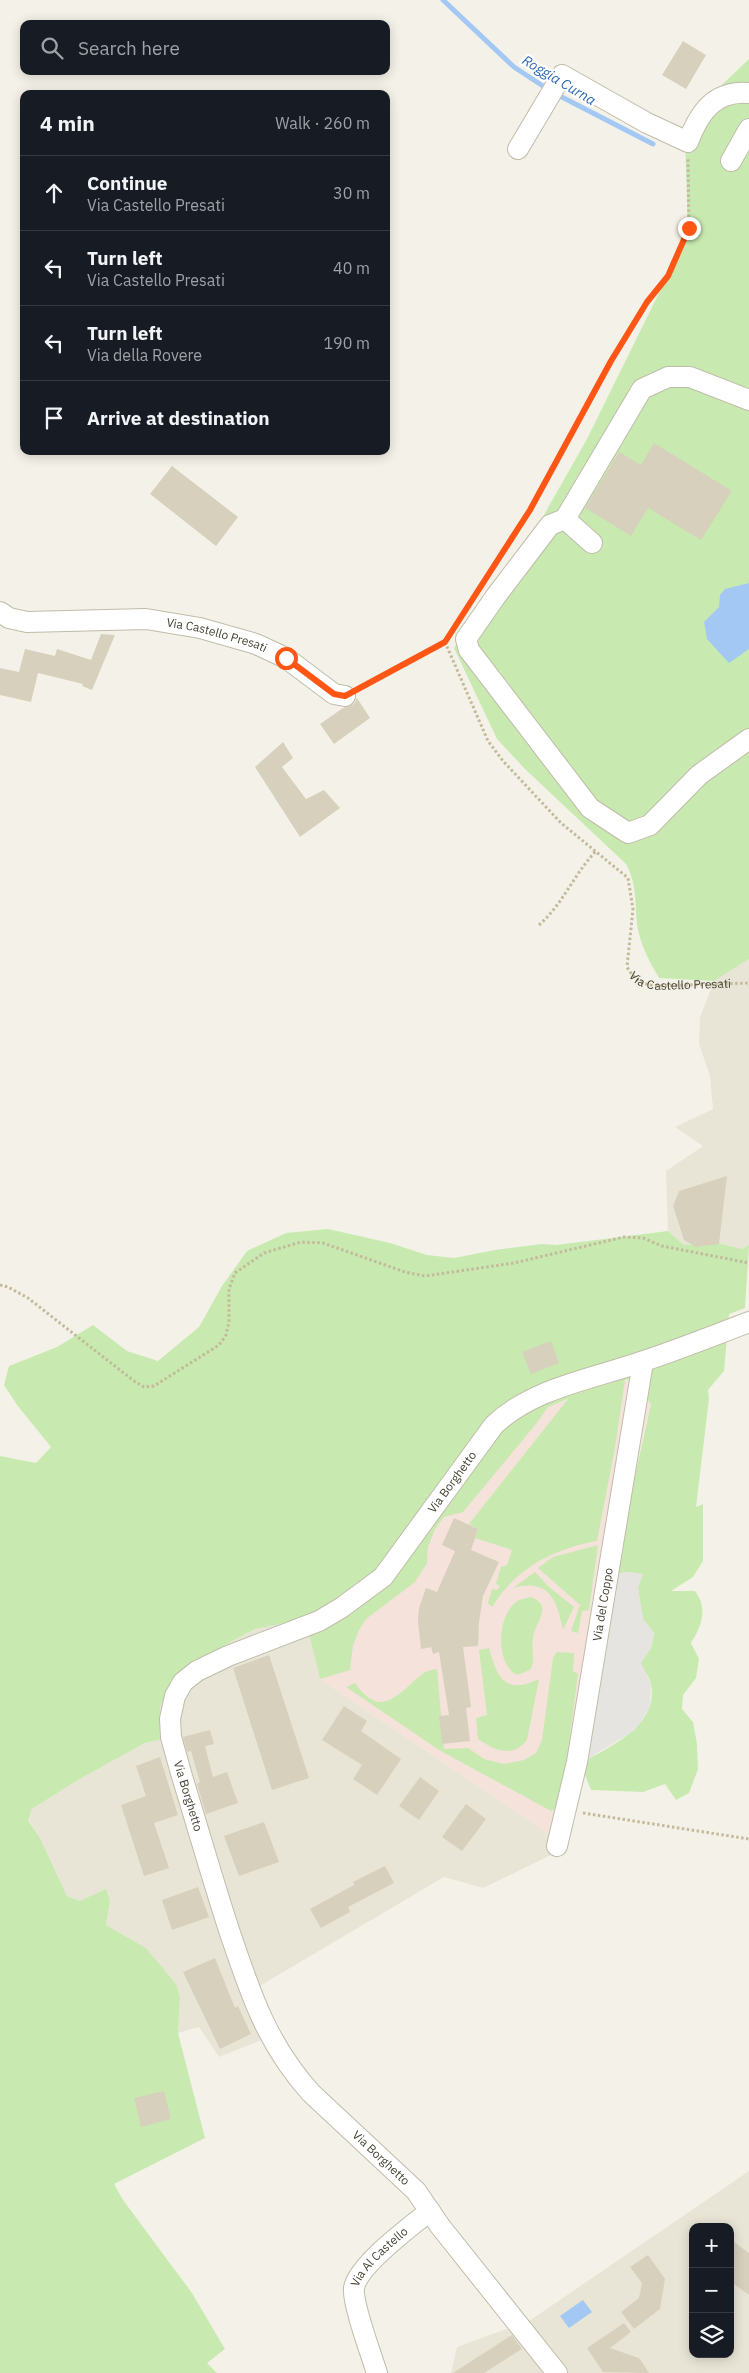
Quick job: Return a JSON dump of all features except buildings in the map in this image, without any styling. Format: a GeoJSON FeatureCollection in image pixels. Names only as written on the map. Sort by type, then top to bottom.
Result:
{"type":"FeatureCollection","features":[{"type":"Feature","properties":{"kind":"street"},"geometry":{"type":"LineString","coordinates":[[518,149],[562,75],[647,123],[688,142],[697,119],[711,104],[736,92],[749,93]]}},
{"type":"Feature","properties":{"kind":"street"},"geometry":{"type":"LineString","coordinates":[[731,161],[749,129]]}},
{"type":"Feature","properties":{"kind":"street"},"geometry":{"type":"LineString","coordinates":[[749,400],[690,376],[668,377],[642,389],[565,519],[550,525],[496,596],[466,640],[470,650],[590,808],[628,833],[650,825],[699,775],[749,739]]}},
{"type":"Feature","properties":{"kind":"street"},"geometry":{"type":"LineString","coordinates":[[565,519],[592,543]]}},
{"type":"Feature","properties":{"kind":"street","name":"Via Castello Presati"},"geometry":{"type":"LineString","coordinates":[[0,612],[9,618],[27,622],[146,619],[200,628],[264,647],[286,658],[334,694],[345,696]]}},
{"type":"Feature","properties":{"kind":"street"},"geometry":{"type":"LineString","coordinates":[[643,1362],[749,1322]]}},
{"type":"Feature","properties":{"kind":"street","name":"Via del Coppo"},"geometry":{"type":"LineString","coordinates":[[557,1846],[577,1762],[643,1362]]}},
{"type":"Feature","properties":{"kind":"street","name":"Via Borghetto"},"geometry":{"type":"LineString","coordinates":[[557,2373],[399,2173],[311,2093],[274,2046],[249,1989],[181,1772],[171,1737],[171,1708],[182,1682],[197,1671],[228,1656],[319,1621],[341,1608],[383,1577],[494,1425],[509,1410],[530,1398],[643,1362]]}},
{"type":"Feature","properties":{"kind":"street","name":"Via Al Castello"},"geometry":{"type":"LineString","coordinates":[[378,2373],[365,2336],[354,2290],[360,2271],[430,2211]]}},
{"type":"Feature","properties":{"kind":"path"},"geometry":{"type":"LineString","coordinates":[[488,573],[530,510],[611,361],[647,302],[668,276],[689,228],[688,142]]}},
{"type":"Feature","properties":{"kind":"path"},"geometry":{"type":"LineString","coordinates":[[345,696],[445,642],[448,637]]}},
{"type":"Feature","properties":{"kind":"path","name":"Via Castello Presati"},"geometry":{"type":"LineString","coordinates":[[445,642],[488,741],[503,761],[561,823],[628,878],[633,909],[627,967],[638,981],[657,986],[749,983]]}},
{"type":"Feature","properties":{"kind":"path"},"geometry":{"type":"LineString","coordinates":[[540,926],[552,914],[582,865],[596,851]]}},
{"type":"Feature","properties":{"kind":"path"},"geometry":{"type":"LineString","coordinates":[[0,1285],[8,1287],[28,1298],[134,1381],[148,1388],[219,1345],[223,1340],[228,1330],[229,1289],[235,1273],[264,1253],[301,1242],[323,1244],[405,1272],[425,1276],[514,1263],[624,1238],[643,1238],[662,1246],[749,1263]]}},
{"type":"Feature","properties":{"kind":"path"},"geometry":{"type":"LineString","coordinates":[[565,1810],[749,1839]]}},
{"type":"Feature","properties":{"kind":"shaded area"},"geometry":{"type":"Polygon","coordinates":[[[749,959],[749,1245],[742,1249],[714,1242],[684,1245],[668,1231],[666,1171],[703,1146],[675,1127],[713,1109],[710,1076],[699,1044],[700,1017],[714,981],[749,959]]]}},
{"type":"Feature","properties":{"kind":"shaded area"},"geometry":{"type":"Polygon","coordinates":[[[631,1379],[651,1404],[632,1481],[631,1572],[643,1574],[641,1663],[651,1684],[584,1762],[566,1841],[544,1831],[320,1679],[309,1634],[526,1414],[631,1379]]]}},
{"type":"Feature","properties":{"kind":"shaded area"},"geometry":{"type":"Polygon","coordinates":[[[631,1572],[643,1574],[638,1588],[643,1619],[654,1633],[651,1648],[641,1663],[651,1684],[650,1707],[635,1730],[584,1761],[613,1574],[631,1572]]]}},
{"type":"Feature","properties":{"kind":"shaded area"},"geometry":{"type":"Polygon","coordinates":[[[294,1621],[309,1634],[320,1679],[544,1831],[566,1841],[549,1856],[483,1888],[444,1877],[258,1987],[264,2039],[219,2057],[199,2027],[178,2033],[180,1998],[146,1948],[106,1925],[110,1901],[80,1901],[67,1896],[40,1838],[28,1819],[32,1809],[78,1780],[145,1743],[163,1739],[160,1707],[171,1681],[195,1661],[255,1629],[294,1621]]]}},
{"type":"Feature","properties":{"kind":"shaded area"},"geometry":{"type":"Polygon","coordinates":[[[749,2171],[749,2373],[451,2373],[457,2347],[529,2321],[749,2171]]]}},
{"type":"Feature","properties":{"kind":"green space"},"geometry":{"type":"Polygon","coordinates":[[[749,59],[749,959],[714,981],[659,978],[648,959],[640,938],[634,886],[626,864],[525,769],[497,739],[454,648],[541,520],[587,439],[688,234],[685,137],[702,104],[749,59]]]}},
{"type":"Feature","properties":{"kind":"green space"},"geometry":{"type":"Polygon","coordinates":[[[328,1229],[390,1243],[427,1255],[454,1258],[542,1244],[556,1245],[668,1231],[684,1245],[714,1242],[742,1249],[749,1245],[745,1308],[729,1314],[724,1371],[708,1390],[709,1399],[696,1507],[703,1504],[703,1561],[693,1577],[671,1591],[695,1591],[699,1597],[702,1610],[701,1624],[691,1643],[699,1659],[696,1678],[683,1695],[682,1709],[693,1722],[697,1744],[698,1769],[689,1793],[676,1800],[665,1784],[643,1792],[591,1790],[583,1770],[584,1761],[620,1741],[641,1722],[648,1711],[652,1698],[651,1684],[640,1663],[651,1648],[654,1633],[643,1619],[638,1588],[631,1572],[613,1574],[651,1404],[631,1379],[625,1380],[615,1448],[597,1541],[565,1549],[537,1562],[512,1581],[492,1607],[488,1603],[492,1589],[497,1590],[500,1586],[496,1584],[501,1567],[507,1565],[512,1550],[475,1538],[478,1529],[469,1524],[568,1399],[548,1407],[463,1512],[444,1517],[435,1529],[428,1547],[427,1563],[415,1582],[366,1619],[359,1630],[353,1645],[350,1670],[320,1679],[309,1634],[294,1621],[255,1629],[195,1661],[171,1681],[160,1707],[163,1739],[145,1743],[78,1780],[32,1809],[28,1820],[40,1838],[67,1896],[80,1901],[106,1889],[110,1901],[106,1925],[146,1948],[176,1984],[180,1998],[178,2033],[205,2138],[114,2184],[123,2200],[192,2293],[225,2349],[207,2363],[217,2373],[0,2373],[0,1456],[36,1463],[51,1447],[17,1405],[4,1385],[9,1366],[57,1347],[93,1325],[127,1351],[158,1361],[199,1327],[222,1286],[247,1251],[286,1233],[328,1229]]]}},
{"type":"Feature","properties":{"kind":"green space"},"geometry":{"type":"Polygon","coordinates":[[[598,1545],[589,1610],[582,1611],[578,1633],[571,1631],[580,1605],[538,1568],[553,1557],[598,1545]]]}},
{"type":"Feature","properties":{"kind":"green space"},"geometry":{"type":"Polygon","coordinates":[[[535,1572],[549,1587],[574,1607],[563,1630],[558,1609],[549,1594],[535,1586],[513,1588],[535,1572]]]}},
{"type":"Feature","properties":{"kind":"green space"},"geometry":{"type":"Polygon","coordinates":[[[531,1597],[538,1601],[542,1610],[534,1632],[532,1645],[533,1663],[530,1670],[517,1675],[505,1661],[501,1640],[502,1628],[510,1609],[518,1601],[531,1597]]]}},
{"type":"Feature","properties":{"kind":"green space"},"geometry":{"type":"Polygon","coordinates":[[[489,1648],[496,1668],[505,1681],[518,1685],[528,1684],[539,1679],[527,1740],[521,1746],[509,1751],[497,1749],[478,1739],[476,1718],[487,1715],[479,1650],[489,1648]]]}},
{"type":"Feature","properties":{"kind":"green space"},"geometry":{"type":"Polygon","coordinates":[[[557,1652],[574,1653],[573,1671],[578,1674],[561,1805],[551,1811],[439,1750],[346,1687],[355,1683],[364,1694],[373,1700],[382,1702],[398,1695],[424,1673],[437,1669],[444,1749],[468,1748],[484,1759],[504,1764],[524,1760],[536,1753],[542,1740],[553,1658],[557,1652]]]}},
{"type":"Feature","properties":{"kind":"water"},"geometry":{"type":"Polygon","coordinates":[[[749,583],[749,649],[729,663],[707,639],[704,622],[719,607],[720,595],[725,589],[749,583]]]}},
{"type":"Feature","properties":{"kind":"water"},"geometry":{"type":"Polygon","coordinates":[[[583,2300],[592,2312],[569,2328],[560,2316],[583,2300]]]}},
{"type":"Feature","properties":{"kind":"waterway","name":"Roggia Curna"},"geometry":{"type":"LineString","coordinates":[[443,0],[514,67],[549,90]]}},
{"type":"Feature","properties":{"kind":"waterway","name":"Roggia Curna"},"geometry":{"type":"LineString","coordinates":[[556,94],[653,144]]}},
{"type":"Feature","properties":{"kind":"route"},"geometry":{"type":"LineString","coordinates":[[286,658],[334,694],[345,696],[434,646],[445,642],[530,510],[611,361],[647,302],[668,276],[689,228]]}}]}
